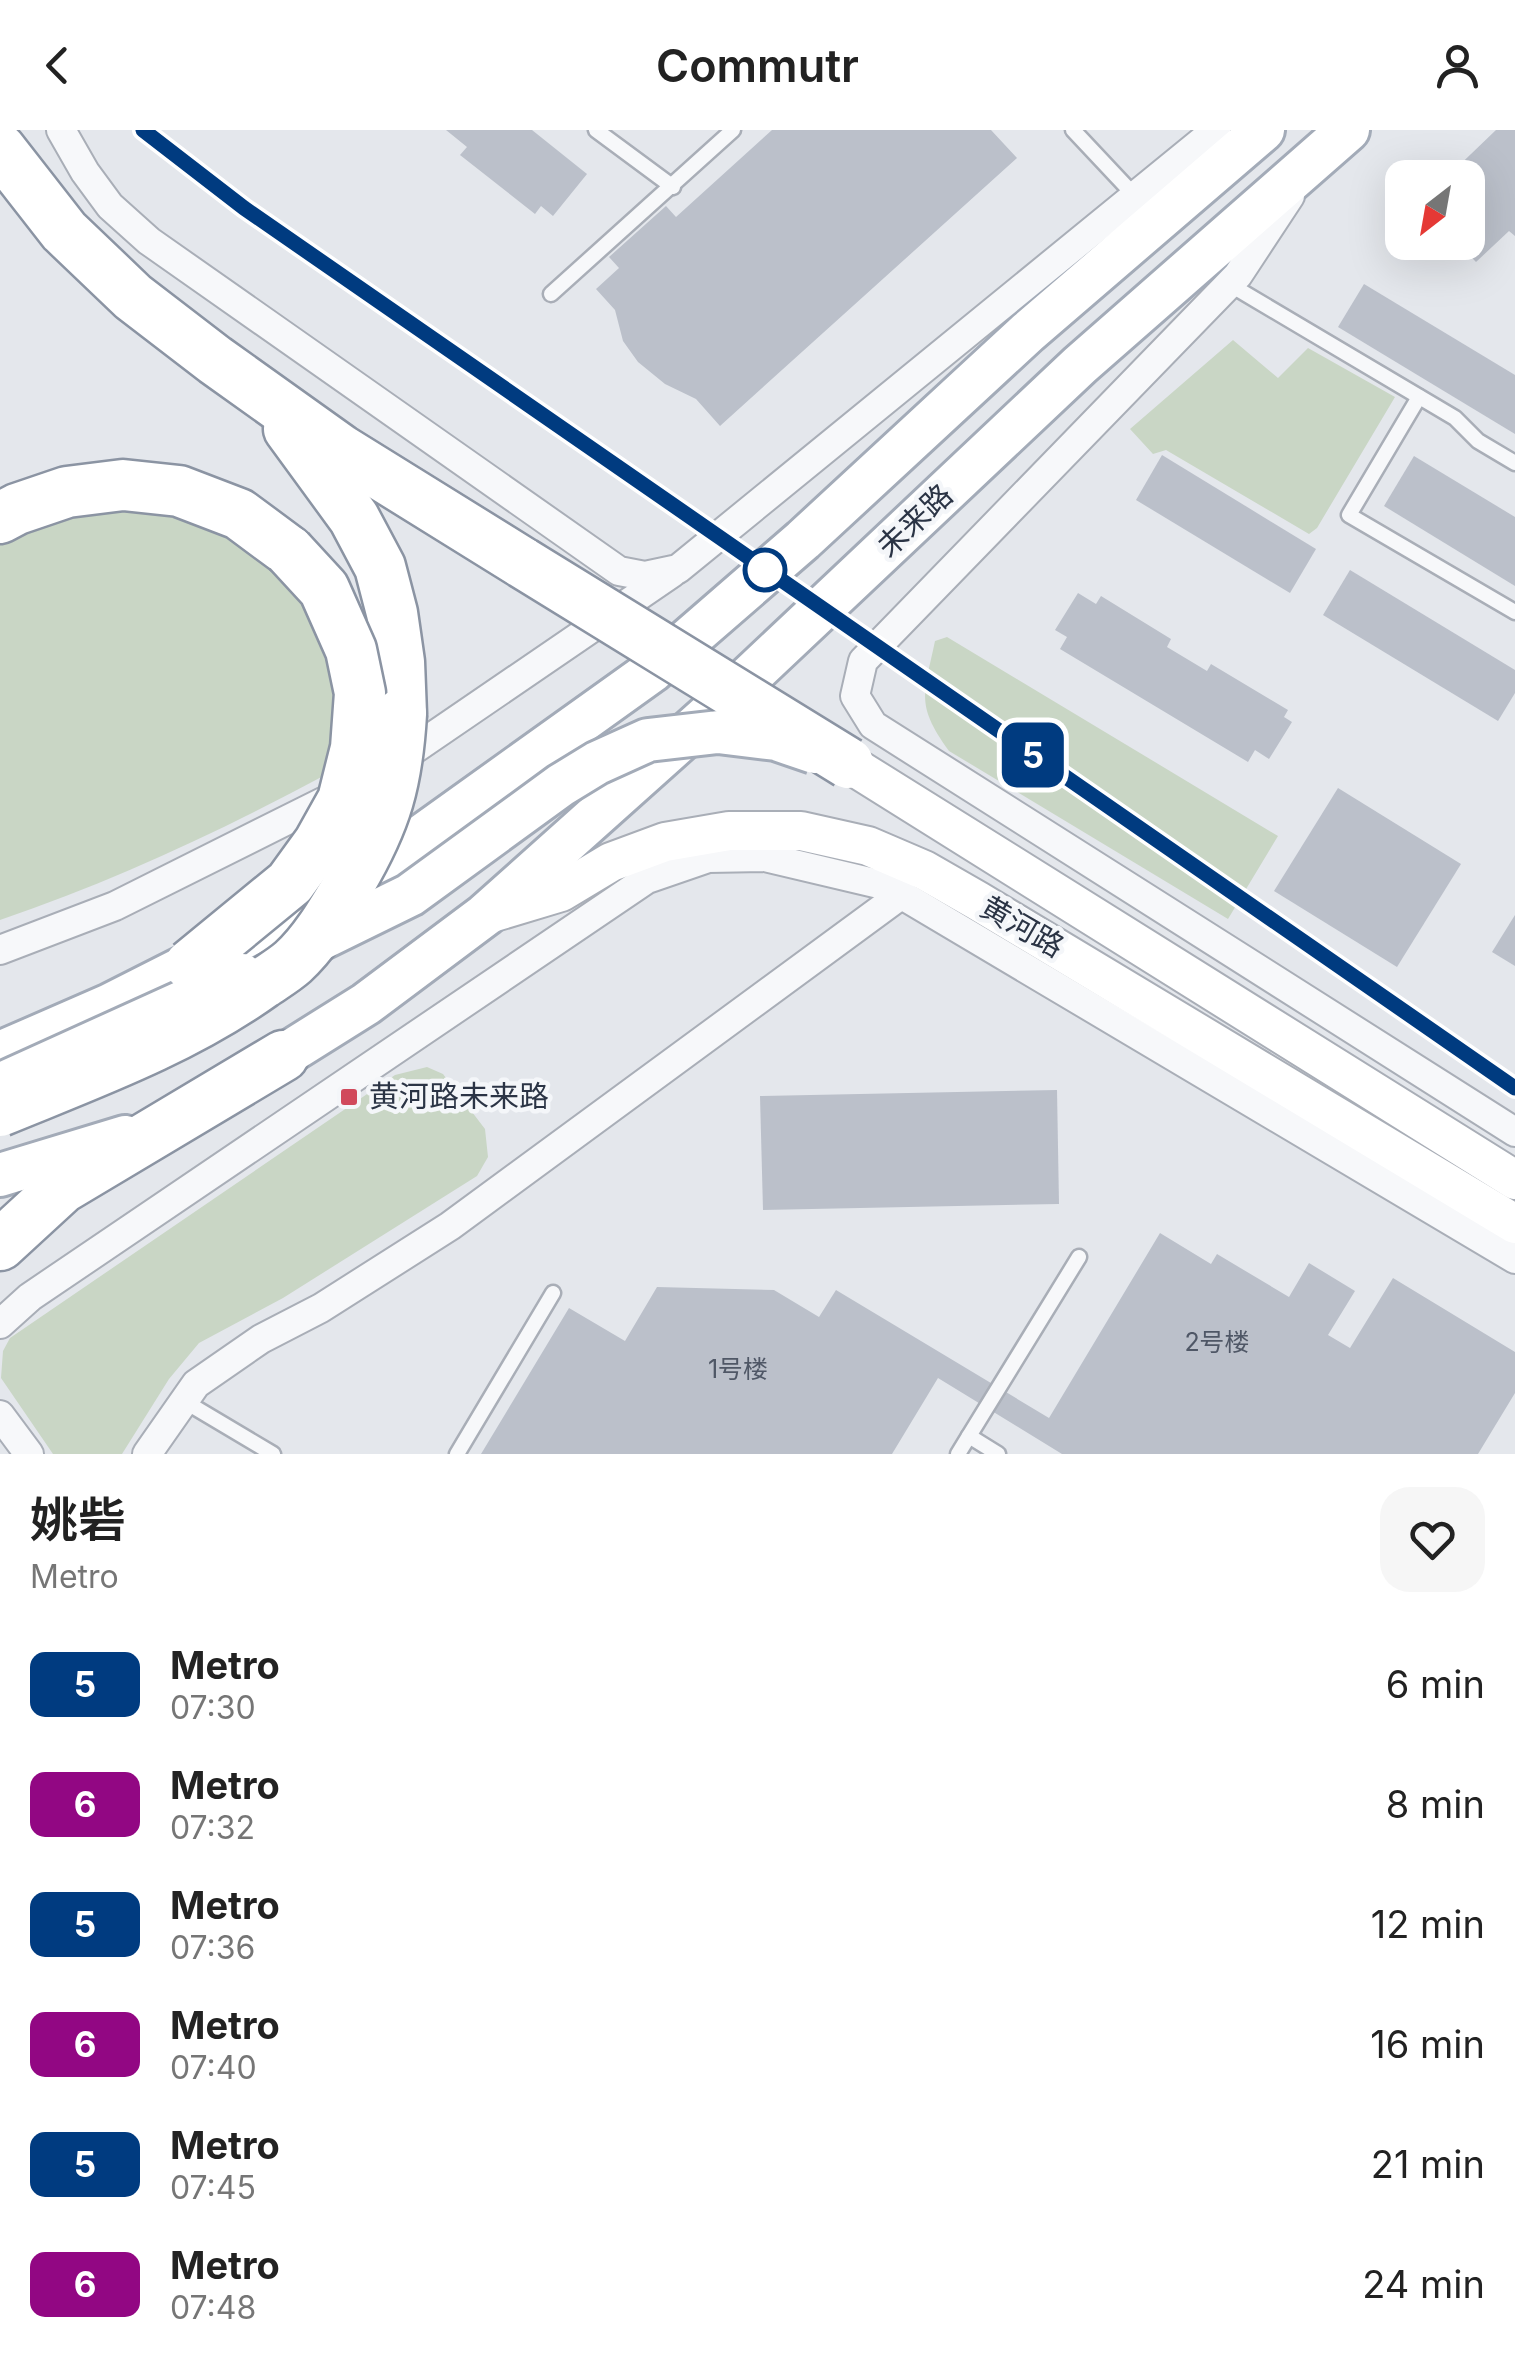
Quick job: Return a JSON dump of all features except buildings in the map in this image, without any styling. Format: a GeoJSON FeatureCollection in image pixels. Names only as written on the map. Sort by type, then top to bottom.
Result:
{"type":"FeatureCollection","features":[{"type":"Feature","properties":{"kind":"highway"},"geometry":{"type":"LineString","coordinates":[[0,149],[64,230],[132,297],[242,379],[341,450],[848,763]]}},
{"type":"Feature","properties":{"kind":"highway"},"geometry":{"type":"LineString","coordinates":[[0,1111],[154,1048],[237,1002],[294,961],[328,920],[369,850],[389,802],[401,714],[397,646],[380,568],[354,518],[297,438],[242,379]]}},
{"type":"Feature","properties":{"kind":"highway"},"geometry":{"type":"LineString","coordinates":[[0,518],[67,492],[123,485],[178,491],[239,514],[289,551],[324,590],[351,650],[360,692],[356,748],[344,800],[320,843],[290,883],[190,965]]}},
{"type":"Feature","properties":{"kind":"highway"},"geometry":{"type":"LineString","coordinates":[[0,1244],[62,1188],[284,1056]]}},
{"type":"Feature","properties":{"kind":"main road","name":"未来路"},"geometry":{"type":"LineString","coordinates":[[0,1053],[190,965],[410,845],[652,671],[804,540],[1028,332],[1264,130]]}},
{"type":"Feature","properties":{"kind":"main road","name":"未来路"},"geometry":{"type":"LineString","coordinates":[[0,1174],[129,1136],[284,1056],[366,1004],[485,914],[713,711],[1080,365],[1348,130]]}},
{"type":"Feature","properties":{"kind":"main road"},"geometry":{"type":"LineString","coordinates":[[0,1084],[366,919],[410,895],[561,785],[597,763],[648,740],[718,732],[738,734],[776,739],[848,763]]}},
{"type":"Feature","properties":{"kind":"main road","name":"黄河路"},"geometry":{"type":"LineString","coordinates":[[848,763],[1515,1180]]}},
{"type":"Feature","properties":{"kind":"main road","name":"黄河路"},"geometry":{"type":"LineString","coordinates":[[485,914],[560,892],[611,862],[665,842],[729,831],[801,830],[868,846],[951,885],[1515,1224]]}},
{"type":"Feature","properties":{"kind":"street"},"geometry":{"type":"LineString","coordinates":[[60,130],[110,206],[149,241],[618,571],[645,576],[678,569]]}},
{"type":"Feature","properties":{"kind":"street"},"geometry":{"type":"LineString","coordinates":[[0,950],[115,906],[372,778],[678,569],[1216,130]]}},
{"type":"Feature","properties":{"kind":"street"},"geometry":{"type":"LineString","coordinates":[[1314,160],[1238,275],[863,661],[854,696],[873,725],[1515,1132]]}},
{"type":"Feature","properties":{"kind":"street"},"geometry":{"type":"LineString","coordinates":[[0,1324],[30,1297],[647,879],[708,858],[765,856],[887,886],[1515,1260]]}},
{"type":"Feature","properties":{"kind":"street"},"geometry":{"type":"LineString","coordinates":[[148,1454],[196,1384],[261,1340],[322,1308],[450,1226],[902,894]]}},
{"type":"Feature","properties":{"kind":"street"},"geometry":{"type":"LineString","coordinates":[[0,1415],[29,1454]]}},
{"type":"Feature","properties":{"kind":"lane"},"geometry":{"type":"LineString","coordinates":[[596,130],[673,186]]}},
{"type":"Feature","properties":{"kind":"lane"},"geometry":{"type":"LineString","coordinates":[[551,294],[734,130]]}},
{"type":"Feature","properties":{"kind":"lane"},"geometry":{"type":"LineString","coordinates":[[1073,130],[1135,196]]}},
{"type":"Feature","properties":{"kind":"lane"},"geometry":{"type":"LineString","coordinates":[[1230,284],[1419,396],[1454,418],[1478,441],[1515,463]]}},
{"type":"Feature","properties":{"kind":"lane"},"geometry":{"type":"LineString","coordinates":[[1419,396],[1349,514],[1515,612]]}},
{"type":"Feature","properties":{"kind":"lane"},"geometry":{"type":"LineString","coordinates":[[958,1454],[1079,1257]]}},
{"type":"Feature","properties":{"kind":"lane"},"geometry":{"type":"LineString","coordinates":[[457,1454],[554,1294]]}},
{"type":"Feature","properties":{"kind":"lane"},"geometry":{"type":"LineString","coordinates":[[184,1401],[273,1454]]}},
{"type":"Feature","properties":{"kind":"lane"},"geometry":{"type":"LineString","coordinates":[[969,1436],[998,1454]]}},
{"type":"Feature","properties":{"kind":"green space"},"geometry":{"type":"Polygon","coordinates":[[[1233,340],[1278,378],[1308,348],[1395,397],[1317,528],[1309,534],[1166,450],[1153,454],[1130,429],[1233,340]]]}},
{"type":"Feature","properties":{"kind":"green space"},"geometry":{"type":"Polygon","coordinates":[[[120,498],[240,536],[304,600],[335,677],[338,719],[329,773],[168,853],[0,920],[0,542],[51,513],[120,498]]]}},
{"type":"Feature","properties":{"kind":"green space"},"geometry":{"type":"Polygon","coordinates":[[[947,637],[1278,836],[1228,919],[949,751],[931,721],[925,698],[935,641],[947,637]]]}},
{"type":"Feature","properties":{"kind":"green space"},"geometry":{"type":"Polygon","coordinates":[[[427,1067],[443,1074],[485,1129],[488,1157],[477,1176],[283,1298],[199,1343],[169,1379],[122,1454],[53,1454],[1,1378],[3,1351],[10,1338],[395,1075],[427,1067]]]}},
{"type":"Feature","properties":{"kind":"metro line","name":"5"},"geometry":{"type":"LineString","coordinates":[[143,130],[212,186],[1515,1088]]}},
{"type":"Feature","properties":{"kind":"place","name":"黄河路未来路"},"geometry":{"type":"Point","coordinates":[349,1097]}}]}
